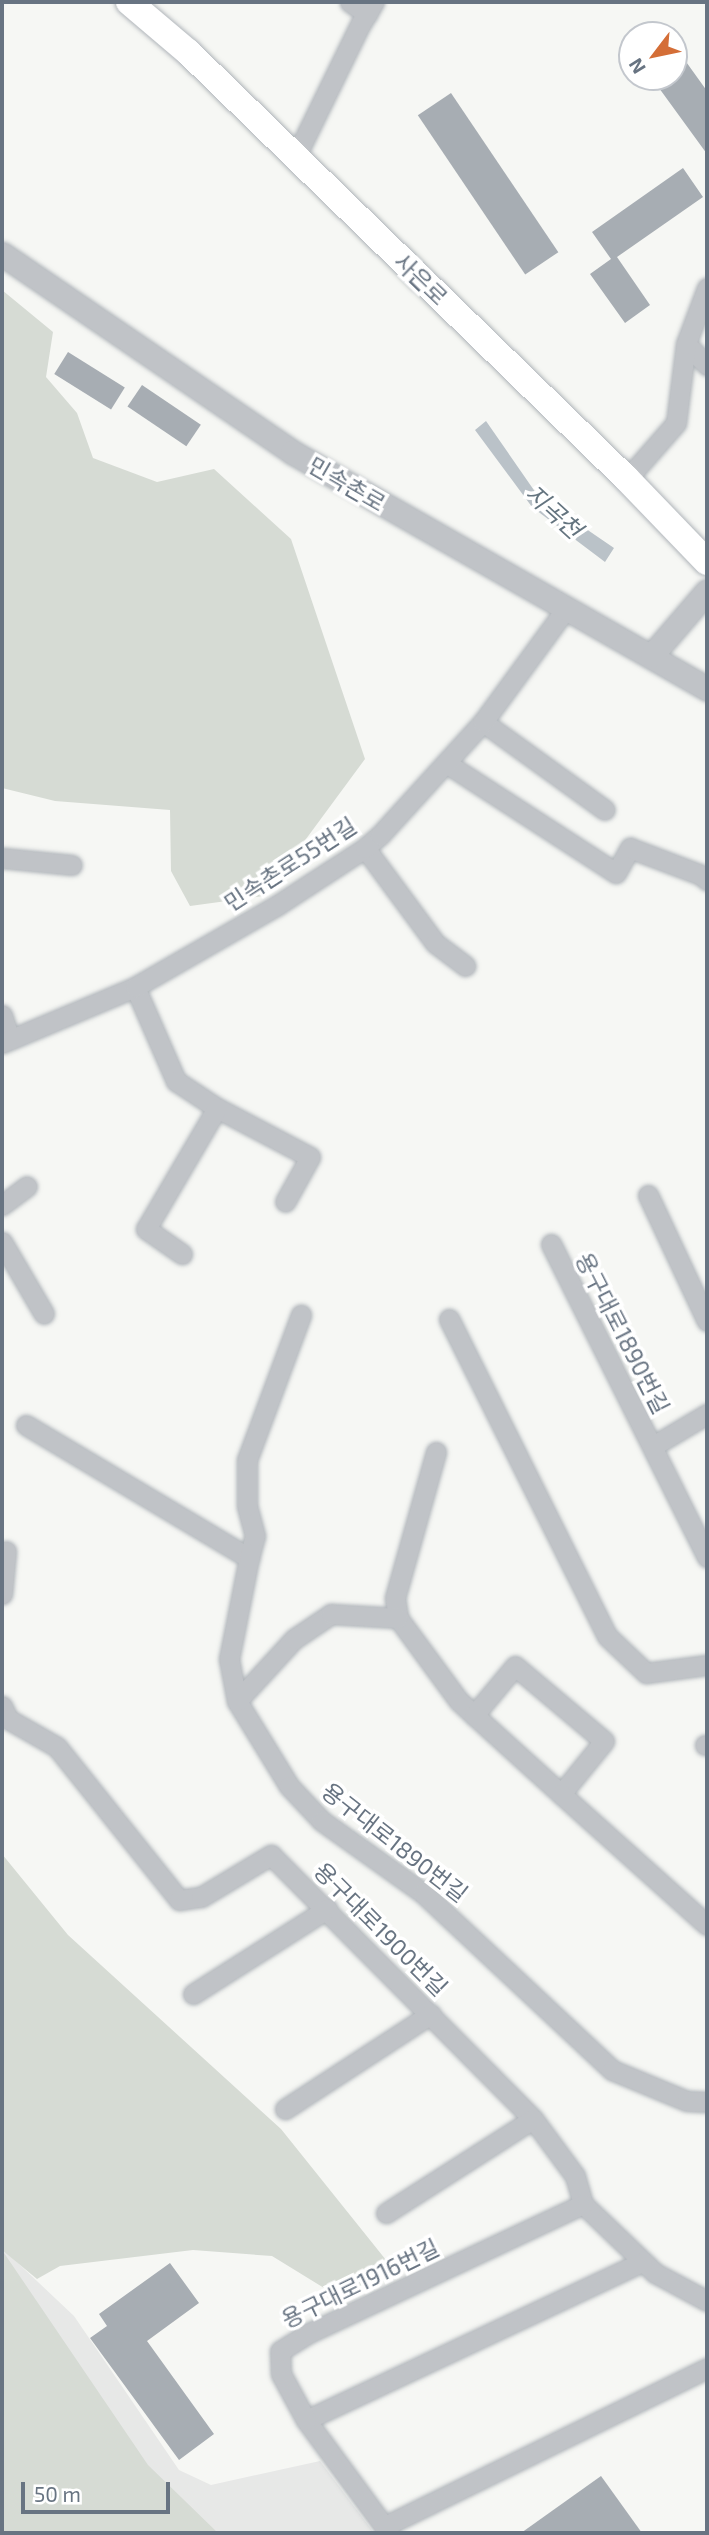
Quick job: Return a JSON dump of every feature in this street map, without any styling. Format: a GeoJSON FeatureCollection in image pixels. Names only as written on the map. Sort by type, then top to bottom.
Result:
{"type":"FeatureCollection","features":[{"type":"Feature","properties":{"kind":"main road","name":"사은로"},"geometry":{"type":"LineString","coordinates":[[129,2],[188,51],[627,479],[707,562]]}},
{"type":"Feature","properties":{"kind":"street"},"geometry":{"type":"LineString","coordinates":[[296,156],[371,8],[349,2]]}},
{"type":"Feature","properties":{"kind":"street","name":"민속촌로"},"geometry":{"type":"LineString","coordinates":[[2,254],[292,452],[565,610],[652,655],[707,689]]}},
{"type":"Feature","properties":{"kind":"street"},"geometry":{"type":"LineString","coordinates":[[627,479],[676,423],[686,344],[707,288]]}},
{"type":"Feature","properties":{"kind":"street"},"geometry":{"type":"LineString","coordinates":[[686,344],[707,365]]}},
{"type":"Feature","properties":{"kind":"street"},"geometry":{"type":"LineString","coordinates":[[652,655],[707,591]]}},
{"type":"Feature","properties":{"kind":"street","name":"민속촌로55번길"},"geometry":{"type":"LineString","coordinates":[[6,1041],[135,987],[276,906],[365,848],[483,722],[565,610]]}},
{"type":"Feature","properties":{"kind":"street"},"geometry":{"type":"LineString","coordinates":[[483,722],[605,810]]}},
{"type":"Feature","properties":{"kind":"street"},"geometry":{"type":"LineString","coordinates":[[446,763],[616,873],[630,848],[701,875],[707,880]]}},
{"type":"Feature","properties":{"kind":"street"},"geometry":{"type":"LineString","coordinates":[[365,848],[435,943],[465,966]]}},
{"type":"Feature","properties":{"kind":"street"},"geometry":{"type":"LineString","coordinates":[[2,858],[72,865]]}},
{"type":"Feature","properties":{"kind":"street"},"geometry":{"type":"LineString","coordinates":[[135,987],[176,1081],[217,1108],[310,1157],[285,1202]]}},
{"type":"Feature","properties":{"kind":"street"},"geometry":{"type":"LineString","coordinates":[[2,1015],[6,1041]]}},
{"type":"Feature","properties":{"kind":"street"},"geometry":{"type":"LineString","coordinates":[[182,1254],[146,1229],[217,1108]]}},
{"type":"Feature","properties":{"kind":"street"},"geometry":{"type":"LineString","coordinates":[[2,1205],[27,1186]]}},
{"type":"Feature","properties":{"kind":"street"},"geometry":{"type":"LineString","coordinates":[[648,1195],[707,1321]]}},
{"type":"Feature","properties":{"kind":"street"},"geometry":{"type":"LineString","coordinates":[[2,1242],[44,1314]]}},
{"type":"Feature","properties":{"kind":"street","name":"용구대로1890번길"},"geometry":{"type":"LineString","coordinates":[[551,1244],[707,1557]]}},
{"type":"Feature","properties":{"kind":"street","name":"용구대로1890번길"},"geometry":{"type":"LineString","coordinates":[[301,1315],[247,1460],[247,1506],[255,1536],[229,1659],[237,1701],[289,1786],[322,1821],[423,1893],[496,1958],[595,2056],[612,2070],[674,2096],[687,2101],[707,2102]]}},
{"type":"Feature","properties":{"kind":"street"},"geometry":{"type":"LineString","coordinates":[[449,1319],[607,1636],[646,1673],[707,1664]]}},
{"type":"Feature","properties":{"kind":"street"},"geometry":{"type":"LineString","coordinates":[[653,1446],[707,1414]]}},
{"type":"Feature","properties":{"kind":"street"},"geometry":{"type":"LineString","coordinates":[[26,1425],[249,1558]]}},
{"type":"Feature","properties":{"kind":"street"},"geometry":{"type":"LineString","coordinates":[[436,1452],[395,1598],[398,1618],[459,1701],[707,1925]]}},
{"type":"Feature","properties":{"kind":"street"},"geometry":{"type":"LineString","coordinates":[[2,1594],[6,1551]]}},
{"type":"Feature","properties":{"kind":"street"},"geometry":{"type":"LineString","coordinates":[[237,1701],[294,1639],[331,1614],[398,1618]]}},
{"type":"Feature","properties":{"kind":"street"},"geometry":{"type":"LineString","coordinates":[[474,1714],[515,1667],[604,1741],[561,1794]]}},
{"type":"Feature","properties":{"kind":"street","name":"용구대로1900번길"},"geometry":{"type":"LineString","coordinates":[[2,1706],[8,1719],[57,1747],[179,1900],[201,1897],[271,1855],[533,2119],[575,2176],[583,2204],[655,2273],[707,2301]]}},
{"type":"Feature","properties":{"kind":"street"},"geometry":{"type":"LineString","coordinates":[[194,1994],[327,1909]]}},
{"type":"Feature","properties":{"kind":"street"},"geometry":{"type":"LineString","coordinates":[[285,2109],[431,2014]]}},
{"type":"Feature","properties":{"kind":"street"},"geometry":{"type":"LineString","coordinates":[[386,2213],[533,2119]]}},
{"type":"Feature","properties":{"kind":"street","name":"용구대로1916번길"},"geometry":{"type":"LineString","coordinates":[[387,2530],[306,2420],[281,2374],[280,2351],[309,2333],[583,2204]]}},
{"type":"Feature","properties":{"kind":"street"},"geometry":{"type":"LineString","coordinates":[[306,2420],[642,2262]]}},
{"type":"Feature","properties":{"kind":"street"},"geometry":{"type":"LineString","coordinates":[[387,2530],[707,2368]]}},
{"type":"Feature","properties":{"kind":"shaded area"},"geometry":{"type":"Polygon","coordinates":[[[2,290],[53,332],[46,377],[77,413],[93,458],[157,482],[214,469],[291,539],[365,759],[264,896],[190,906],[171,871],[170,810],[55,801],[2,788],[2,290]]]}},
{"type":"Feature","properties":{"kind":"shaded area"},"geometry":{"type":"Polygon","coordinates":[[[2,1854],[68,1935],[281,2129],[394,2270],[342,2299],[272,2256],[193,2250],[60,2266],[37,2279],[2,2250],[2,1854]]]}},
{"type":"Feature","properties":{"kind":"shaded area"},"geometry":{"type":"Polygon","coordinates":[[[2,2248],[74,2316],[179,2470],[211,2485],[320,2461],[374,2533],[2,2533],[2,2248]]]}},
{"type":"Feature","properties":{"kind":"shaded area"},"geometry":{"type":"Polygon","coordinates":[[[2,2250],[148,2465],[218,2533],[2,2533],[2,2250]]]}},
{"type":"Feature","properties":{"kind":"water","name":"지곡천"},"geometry":{"type":"Polygon","coordinates":[[[486,421],[538,496],[614,548],[605,562],[532,507],[475,430],[486,421]]]}},
{"type":"Feature","properties":{"kind":"building"},"geometry":{"type":"Polygon","coordinates":[[[688,65],[707,91],[707,154],[661,91],[688,91],[688,65]]]}},
{"type":"Feature","properties":{"kind":"building"},"geometry":{"type":"Polygon","coordinates":[[[451,93],[558,252],[525,275],[418,115],[451,93]]]}},
{"type":"Feature","properties":{"kind":"building"},"geometry":{"type":"Polygon","coordinates":[[[683,168],[703,197],[617,257],[650,305],[625,323],[590,274],[611,259],[592,232],[683,168]]]}},
{"type":"Feature","properties":{"kind":"building"},"geometry":{"type":"Polygon","coordinates":[[[68,352],[125,388],[111,410],[54,374],[68,352]]]}},
{"type":"Feature","properties":{"kind":"building"},"geometry":{"type":"Polygon","coordinates":[[[142,385],[201,425],[186,446],[127,407],[142,385]]]}},
{"type":"Feature","properties":{"kind":"building"},"geometry":{"type":"Polygon","coordinates":[[[170,2263],[199,2303],[147,2341],[214,2434],[179,2460],[90,2338],[107,2326],[99,2314],[170,2263]]]}},
{"type":"Feature","properties":{"kind":"building"},"geometry":{"type":"Polygon","coordinates":[[[601,2476],[642,2533],[521,2533],[601,2476]]]}}]}
